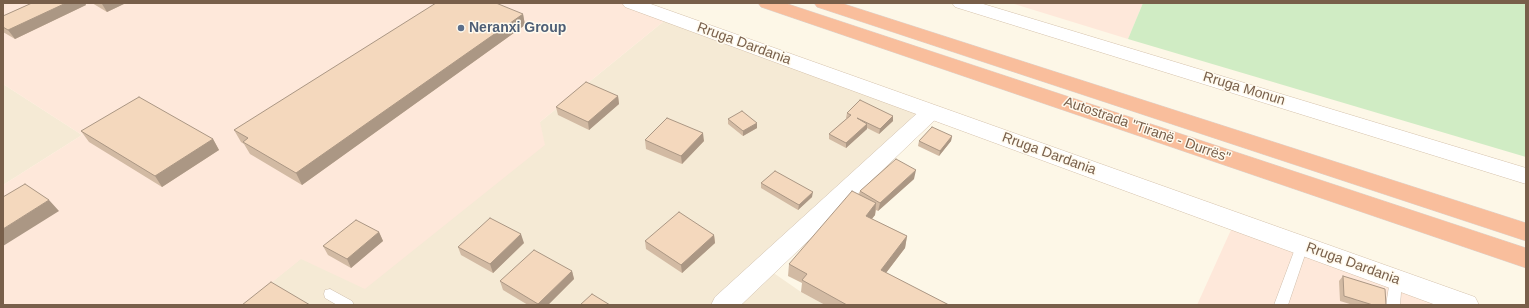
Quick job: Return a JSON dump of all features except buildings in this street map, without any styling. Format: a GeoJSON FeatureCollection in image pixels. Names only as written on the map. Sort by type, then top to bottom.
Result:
{"type":"FeatureCollection","features":[{"type":"Feature","properties":{"kind":"highway","name":"Autostrada \"Tiranë - Durrës\""},"geometry":{"type":"LineString","coordinates":[[767,3],[1526,258]]}},
{"type":"Feature","properties":{"kind":"highway","name":"Autostrada \"Tiranë - Durrës\""},"geometry":{"type":"LineString","coordinates":[[823,3],[1526,232]]}},
{"type":"Feature","properties":{"kind":"main road","name":"Rruga Dardania"},"geometry":{"type":"LineString","coordinates":[[631,3],[1466,305]]}},
{"type":"Feature","properties":{"kind":"main road","name":"Rruga Monun"},"geometry":{"type":"LineString","coordinates":[[961,3],[1526,176]]}},
{"type":"Feature","properties":{"kind":"main road"},"geometry":{"type":"LineString","coordinates":[[724,305],[931,112]]}},
{"type":"Feature","properties":{"kind":"lane"},"geometry":{"type":"LineString","coordinates":[[1281,305],[1302,246]]}},
{"type":"Feature","properties":{"kind":"lane"},"geometry":{"type":"LineString","coordinates":[[1393,305],[1396,280]]}},
{"type":"Feature","properties":{"kind":"lane"},"geometry":{"type":"LineString","coordinates":[[330,294],[347,305]]}},
{"type":"Feature","properties":{"kind":"shaded area"},"geometry":{"type":"Polygon","coordinates":[[[3,3],[631,3],[669,17],[540,122],[545,145],[365,289],[301,259],[244,305],[3,305],[3,185],[82,135],[3,84],[3,3]]]}},
{"type":"Feature","properties":{"kind":"shaded area"},"geometry":{"type":"Polygon","coordinates":[[[1011,3],[1143,3],[1128,39],[1011,3]]]}},
{"type":"Feature","properties":{"kind":"shaded area"},"geometry":{"type":"Polygon","coordinates":[[[669,17],[931,112],[765,267],[801,292],[825,305],[244,305],[301,258],[540,122],[669,17]]]}},
{"type":"Feature","properties":{"kind":"shaded area"},"geometry":{"type":"Polygon","coordinates":[[[3,84],[82,135],[3,185],[3,84]]]}},
{"type":"Feature","properties":{"kind":"shaded area"},"geometry":{"type":"Polygon","coordinates":[[[1235,221],[1466,305],[1197,305],[1235,221]]]}},
{"type":"Feature","properties":{"kind":"green space"},"geometry":{"type":"Polygon","coordinates":[[[1143,3],[1526,3],[1526,157],[1128,39],[1143,3]]]}},
{"type":"Feature","properties":{"kind":"place","name":"Neranxi Group"},"geometry":{"type":"Point","coordinates":[461,28]}}]}
